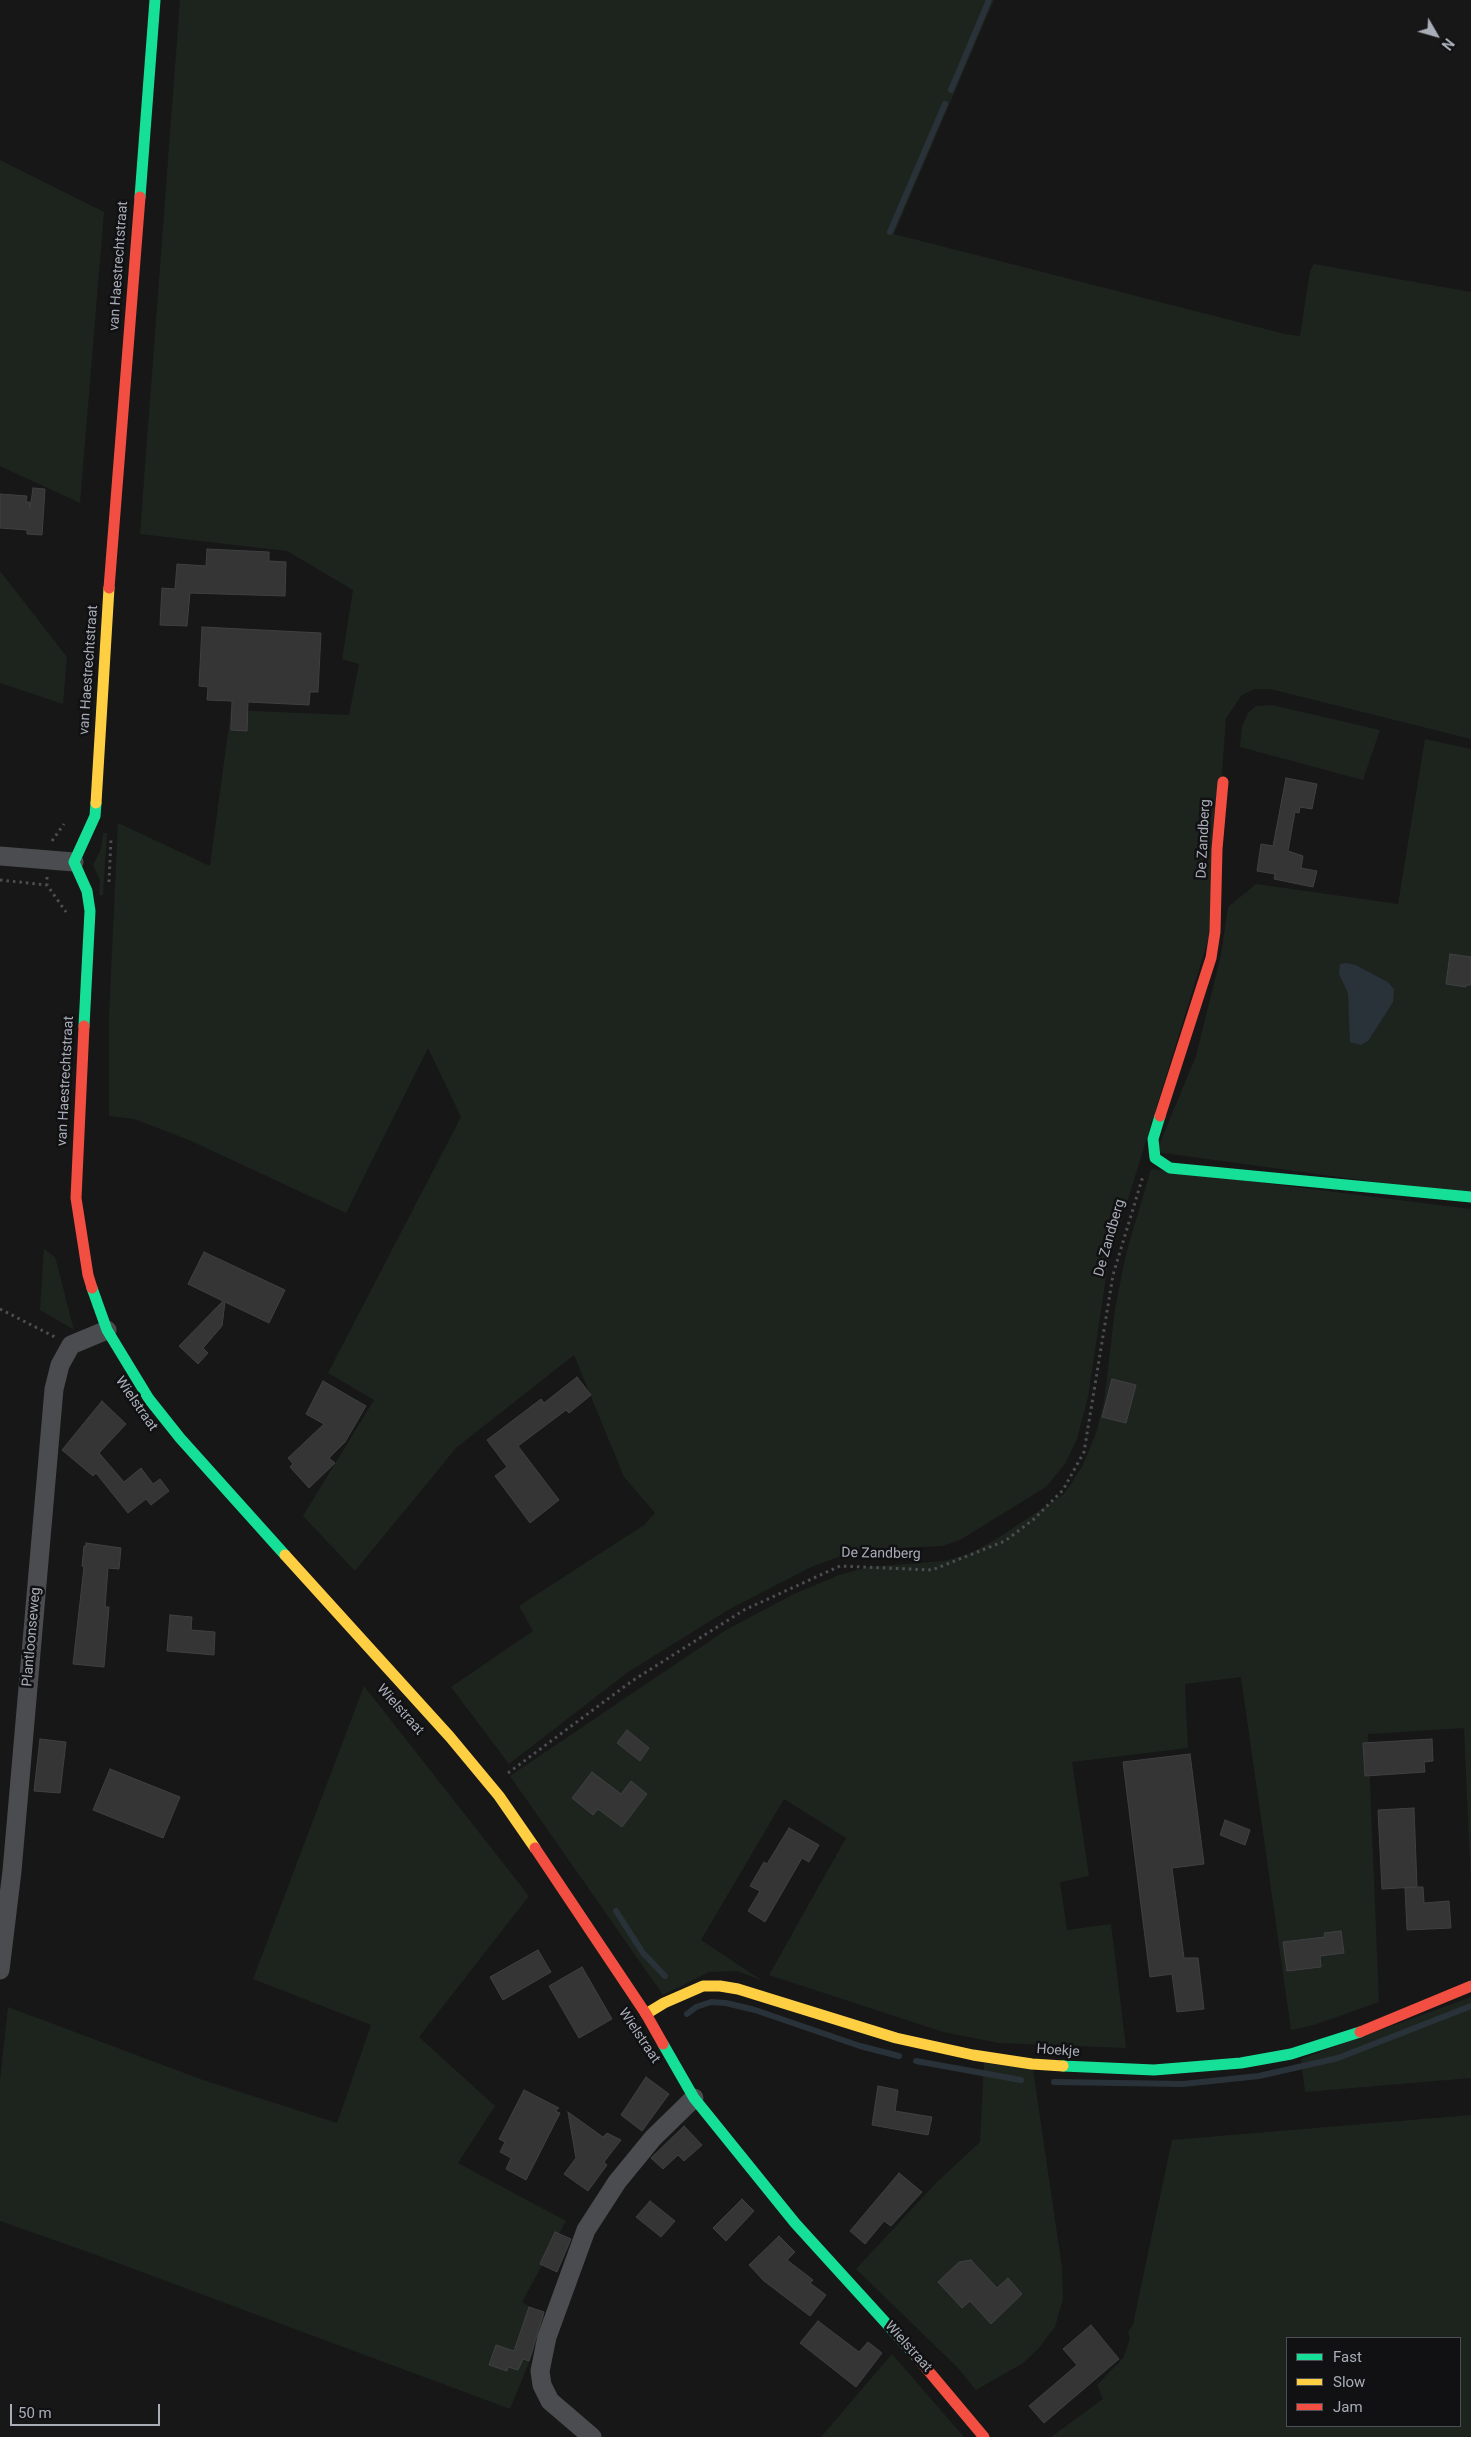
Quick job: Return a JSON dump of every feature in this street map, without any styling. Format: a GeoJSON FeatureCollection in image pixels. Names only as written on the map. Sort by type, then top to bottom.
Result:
{"type":"FeatureCollection","features":[{"type":"Feature","properties":{"kind":"street","name":"van Haestrechtstraat"},"geometry":{"type":"LineString","coordinates":[[107,1330],[88,1275],[76,1198],[90,911],[87,891],[74,862],[95,816],[105,642],[155,0]]}},
{"type":"Feature","properties":{"kind":"street","name":"De Zandberg"},"geometry":{"type":"LineString","coordinates":[[1155,1158],[1153,1139],[1211,958],[1216,932],[1216,849],[1223,782]]}},
{"type":"Feature","properties":{"kind":"street"},"geometry":{"type":"LineString","coordinates":[[0,856],[74,862]]}},
{"type":"Feature","properties":{"kind":"street"},"geometry":{"type":"LineString","coordinates":[[1155,1158],[1170,1168],[1186,1170],[1471,1197]]}},
{"type":"Feature","properties":{"kind":"street"},"geometry":{"type":"LineString","coordinates":[[71,1345],[107,1330]]}},
{"type":"Feature","properties":{"kind":"street","name":"Wielstraat"},"geometry":{"type":"LineString","coordinates":[[107,1330],[149,1399],[180,1438],[450,1737],[490,1785],[566,1892],[646,2014],[694,2098],[795,2223],[918,2358],[984,2437]]}},
{"type":"Feature","properties":{"kind":"street","name":"Plantloonseweg"},"geometry":{"type":"LineString","coordinates":[[0,1970],[12,1871],[54,1389],[60,1365],[71,1345]]}},
{"type":"Feature","properties":{"kind":"street","name":"Hoekje"},"geometry":{"type":"LineString","coordinates":[[646,2014],[664,2003],[703,1986],[720,1986],[738,1989],[896,2038],[974,2055],[1032,2064],[1154,2070],[1241,2063],[1291,2054],[1340,2040],[1471,1986]]}},
{"type":"Feature","properties":{"kind":"street"},"geometry":{"type":"LineString","coordinates":[[592,2437],[550,2401],[542,2385],[540,2371],[547,2337],[586,2230],[617,2182],[653,2138],[694,2098]]}},
{"type":"Feature","properties":{"kind":"path"},"geometry":{"type":"LineString","coordinates":[[109,883],[111,835]]}},
{"type":"Feature","properties":{"kind":"path"},"geometry":{"type":"LineString","coordinates":[[0,880],[47,885],[65,912]]}},
{"type":"Feature","properties":{"kind":"path","name":"De Zandberg"},"geometry":{"type":"LineString","coordinates":[[505,1775],[632,1681],[744,1610],[840,1566],[932,1570],[1005,1541],[1034,1519],[1063,1490],[1084,1452],[1113,1275],[1147,1164],[1155,1158]]}},
{"type":"Feature","properties":{"kind":"path"},"geometry":{"type":"LineString","coordinates":[[0,1309],[71,1345]]}},
{"type":"Feature","properties":{"kind":"shaded area"},"geometry":{"type":"Polygon","coordinates":[[[180,0],[994,0],[894,234],[1285,334],[1300,336],[1310,271],[1314,264],[1471,292],[1471,739],[1270,689],[1255,689],[1242,695],[1226,718],[1210,934],[1108,1264],[1088,1397],[1077,1439],[1065,1464],[1046,1487],[960,1540],[942,1546],[875,1549],[849,1553],[811,1567],[728,1610],[628,1672],[509,1764],[451,1687],[533,1631],[519,1606],[644,1525],[655,1513],[624,1477],[574,1355],[456,1448],[355,1571],[303,1516],[374,1400],[328,1373],[461,1117],[428,1048],[346,1213],[189,1140],[134,1119],[109,1116],[109,1015],[118,823],[210,866],[231,710],[349,715],[359,664],[342,659],[353,590],[287,551],[140,534],[180,0]]]}},
{"type":"Feature","properties":{"kind":"shaded area"},"geometry":{"type":"Polygon","coordinates":[[[0,160],[104,212],[80,503],[0,466],[0,160]]]}},
{"type":"Feature","properties":{"kind":"shaded area"},"geometry":{"type":"Polygon","coordinates":[[[0,571],[67,657],[63,704],[0,683],[0,571]]]}},
{"type":"Feature","properties":{"kind":"shaded area"},"geometry":{"type":"Polygon","coordinates":[[[1272,705],[1380,730],[1363,780],[1240,747],[1242,727],[1248,713],[1256,706],[1272,705]]]}},
{"type":"Feature","properties":{"kind":"shaded area"},"geometry":{"type":"Polygon","coordinates":[[[1425,739],[1471,749],[1471,1195],[1156,1152],[1196,1056],[1221,955],[1228,907],[1256,884],[1398,904],[1425,739]],[[1356,965],[1348,993],[1350,1015],[1394,989],[1388,982],[1356,965]]]}},
{"type":"Feature","properties":{"kind":"shaded area"},"geometry":{"type":"Polygon","coordinates":[[[103,833],[107,833],[103,895],[99,895],[100,880],[93,865],[101,849],[103,833]]]}},
{"type":"Feature","properties":{"kind":"shaded area"},"geometry":{"type":"Polygon","coordinates":[[[1340,964],[1356,965],[1388,982],[1394,989],[1393,1002],[1368,1041],[1361,1045],[1350,1042],[1348,993],[1339,974],[1340,964]]]}},
{"type":"Feature","properties":{"kind":"shaded area"},"geometry":{"type":"Polygon","coordinates":[[[1151,1169],[1471,1209],[1471,1885],[1464,1728],[1368,1734],[1379,2002],[1314,2025],[1291,2030],[1241,1677],[1185,1684],[1188,1748],[1072,1762],[1089,1876],[1060,1882],[1067,1930],[1111,1924],[1126,2048],[999,2043],[943,2032],[769,1975],[846,1838],[784,1799],[701,1940],[763,1981],[737,1971],[709,1972],[663,1995],[510,1776],[726,1630],[794,1594],[839,1575],[868,1567],[944,1561],[969,1554],[998,1538],[1064,1494],[1082,1467],[1096,1433],[1104,1402],[1115,1309],[1126,1254],[1151,1169]]]}},
{"type":"Feature","properties":{"kind":"shaded area"},"geometry":{"type":"Polygon","coordinates":[[[44,1249],[55,1257],[74,1330],[40,1310],[44,1249]]]}},
{"type":"Feature","properties":{"kind":"shaded area"},"geometry":{"type":"Polygon","coordinates":[[[364,1686],[529,1896],[419,2037],[495,2106],[458,2163],[566,2221],[522,2302],[547,2318],[510,2409],[0,2221],[0,2081],[8,2007],[203,2080],[337,2123],[371,2025],[253,1979],[364,1686]]]}},
{"type":"Feature","properties":{"kind":"shaded area"},"geometry":{"type":"Polygon","coordinates":[[[1471,1997],[1471,2078],[1305,2092],[1301,2059],[1471,1997]]]}},
{"type":"Feature","properties":{"kind":"shaded area"},"geometry":{"type":"Polygon","coordinates":[[[984,2063],[1033,2069],[1062,2268],[1063,2299],[1055,2327],[1038,2349],[1023,2363],[976,2390],[958,2368],[856,2269],[938,2181],[980,2142],[984,2063]]]}},
{"type":"Feature","properties":{"kind":"shaded area"},"geometry":{"type":"Polygon","coordinates":[[[1471,2115],[1471,2437],[1051,2437],[1103,2399],[1097,2385],[1124,2357],[1130,2338],[1128,2332],[1133,2324],[1172,2140],[1471,2115]]]}},
{"type":"Feature","properties":{"kind":"shaded area"},"geometry":{"type":"Polygon","coordinates":[[[892,2354],[964,2437],[821,2437],[892,2354]]]}},
{"type":"Feature","properties":{"kind":"building"},"geometry":{"type":"Polygon","coordinates":[[[33,488],[45,489],[42,535],[27,534],[27,530],[0,528],[0,494],[27,496],[26,502],[30,502],[30,509],[33,488]]]}},
{"type":"Feature","properties":{"kind":"building"},"geometry":{"type":"Polygon","coordinates":[[[207,549],[269,552],[269,561],[286,562],[285,596],[190,593],[187,626],[160,625],[162,588],[175,589],[177,564],[206,566],[207,549]]]}},
{"type":"Feature","properties":{"kind":"building"},"geometry":{"type":"Polygon","coordinates":[[[202,627],[321,633],[318,692],[310,692],[309,705],[248,702],[247,731],[231,730],[232,701],[207,700],[208,687],[199,686],[202,627]]]}},
{"type":"Feature","properties":{"kind":"building"},"geometry":{"type":"Polygon","coordinates":[[[1286,778],[1317,784],[1312,809],[1300,807],[1299,813],[1295,812],[1288,851],[1303,856],[1301,868],[1317,871],[1313,887],[1274,879],[1275,874],[1257,871],[1261,844],[1273,846],[1286,778]]]}},
{"type":"Feature","properties":{"kind":"building"},"geometry":{"type":"Polygon","coordinates":[[[1450,954],[1471,957],[1471,985],[1466,985],[1466,987],[1446,984],[1450,954]]]}},
{"type":"Feature","properties":{"kind":"building"},"geometry":{"type":"Polygon","coordinates":[[[204,1252],[285,1290],[269,1323],[225,1302],[222,1326],[203,1348],[208,1353],[198,1364],[179,1346],[223,1301],[188,1284],[204,1252]]]}},
{"type":"Feature","properties":{"kind":"building"},"geometry":{"type":"Polygon","coordinates":[[[577,1377],[591,1395],[569,1413],[566,1410],[518,1446],[559,1500],[530,1523],[495,1476],[507,1467],[487,1440],[541,1399],[544,1403],[577,1377]]]}},
{"type":"Feature","properties":{"kind":"building"},"geometry":{"type":"Polygon","coordinates":[[[1112,1379],[1136,1385],[1126,1423],[1102,1417],[1112,1379]]]}},
{"type":"Feature","properties":{"kind":"building"},"geometry":{"type":"Polygon","coordinates":[[[323,1381],[366,1406],[345,1442],[329,1458],[335,1463],[309,1488],[290,1467],[293,1464],[288,1458],[324,1424],[306,1414],[323,1381]]]}},
{"type":"Feature","properties":{"kind":"building"},"geometry":{"type":"Polygon","coordinates":[[[102,1401],[126,1424],[99,1453],[124,1482],[141,1468],[153,1484],[160,1479],[169,1491],[151,1505],[146,1499],[128,1513],[96,1473],[93,1476],[62,1450],[102,1401]]]}},
{"type":"Feature","properties":{"kind":"building"},"geometry":{"type":"Polygon","coordinates":[[[86,1543],[121,1548],[119,1569],[108,1568],[105,1607],[109,1607],[104,1667],[73,1664],[84,1567],[82,1566],[84,1546],[86,1546],[86,1543]]]}},
{"type":"Feature","properties":{"kind":"building"},"geometry":{"type":"Polygon","coordinates":[[[170,1615],[192,1617],[191,1630],[215,1632],[214,1655],[167,1651],[170,1615]]]}},
{"type":"Feature","properties":{"kind":"building"},"geometry":{"type":"Polygon","coordinates":[[[627,1730],[649,1748],[640,1761],[617,1743],[627,1730]]]}},
{"type":"Feature","properties":{"kind":"building"},"geometry":{"type":"Polygon","coordinates":[[[40,1739],[66,1742],[60,1793],[34,1791],[40,1739]]]}},
{"type":"Feature","properties":{"kind":"building"},"geometry":{"type":"Polygon","coordinates":[[[1432,1739],[1433,1761],[1424,1762],[1425,1772],[1365,1776],[1363,1743],[1432,1739]]]}},
{"type":"Feature","properties":{"kind":"building"},"geometry":{"type":"Polygon","coordinates":[[[1190,1754],[1204,1864],[1172,1868],[1184,1958],[1198,1958],[1204,2009],[1177,2012],[1172,1974],[1150,1977],[1123,1762],[1190,1754]]]}},
{"type":"Feature","properties":{"kind":"building"},"geometry":{"type":"Polygon","coordinates":[[[110,1769],[180,1797],[163,1838],[93,1810],[110,1769]]]}},
{"type":"Feature","properties":{"kind":"building"},"geometry":{"type":"Polygon","coordinates":[[[592,1772],[621,1794],[631,1781],[647,1794],[622,1827],[598,1809],[593,1815],[572,1798],[592,1772]]]}},
{"type":"Feature","properties":{"kind":"building"},"geometry":{"type":"Polygon","coordinates":[[[1414,1808],[1417,1887],[1423,1887],[1424,1903],[1449,1901],[1451,1928],[1407,1930],[1405,1888],[1416,1887],[1382,1889],[1378,1810],[1414,1808]]]}},
{"type":"Feature","properties":{"kind":"building"},"geometry":{"type":"Polygon","coordinates":[[[1225,1820],[1250,1830],[1245,1845],[1220,1835],[1225,1820]]]}},
{"type":"Feature","properties":{"kind":"building"},"geometry":{"type":"Polygon","coordinates":[[[789,1828],[819,1845],[809,1862],[802,1858],[765,1922],[748,1911],[760,1891],[750,1886],[764,1862],[767,1864],[789,1828]]]}},
{"type":"Feature","properties":{"kind":"building"},"geometry":{"type":"Polygon","coordinates":[[[1341,1931],[1344,1953],[1320,1956],[1321,1967],[1287,1971],[1283,1942],[1325,1937],[1324,1933],[1341,1931]]]}},
{"type":"Feature","properties":{"kind":"building"},"geometry":{"type":"Polygon","coordinates":[[[538,1950],[551,1972],[503,2000],[490,1977],[538,1950]]]}},
{"type":"Feature","properties":{"kind":"building"},"geometry":{"type":"Polygon","coordinates":[[[582,1967],[612,2019],[579,2038],[549,1986],[582,1967]]]}},
{"type":"Feature","properties":{"kind":"building"},"geometry":{"type":"Polygon","coordinates":[[[646,2077],[669,2094],[642,2131],[621,2115],[646,2077]]]}},
{"type":"Feature","properties":{"kind":"building"},"geometry":{"type":"Polygon","coordinates":[[[878,2086],[898,2090],[895,2111],[932,2117],[928,2135],[872,2125],[878,2086]]]}},
{"type":"Feature","properties":{"kind":"building"},"geometry":{"type":"Polygon","coordinates":[[[524,2090],[559,2108],[555,2111],[560,2113],[526,2180],[506,2169],[511,2158],[500,2152],[505,2142],[499,2139],[524,2090]]]}},
{"type":"Feature","properties":{"kind":"building"},"geometry":{"type":"Polygon","coordinates":[[[568,2112],[603,2137],[607,2133],[621,2140],[604,2162],[607,2165],[588,2191],[564,2174],[576,2158],[568,2112]]]}},
{"type":"Feature","properties":{"kind":"building"},"geometry":{"type":"Polygon","coordinates":[[[684,2126],[702,2145],[684,2161],[678,2155],[663,2169],[651,2158],[684,2126]]]}},
{"type":"Feature","properties":{"kind":"building"},"geometry":{"type":"Polygon","coordinates":[[[899,2173],[922,2192],[891,2226],[884,2221],[865,2244],[850,2231],[899,2173]]]}},
{"type":"Feature","properties":{"kind":"building"},"geometry":{"type":"Polygon","coordinates":[[[742,2199],[754,2211],[726,2241],[713,2228],[742,2199]]]}},
{"type":"Feature","properties":{"kind":"building"},"geometry":{"type":"Polygon","coordinates":[[[650,2201],[675,2221],[661,2237],[636,2217],[650,2201]]]}},
{"type":"Feature","properties":{"kind":"building"},"geometry":{"type":"Polygon","coordinates":[[[555,2232],[571,2239],[557,2272],[540,2264],[555,2232]]]}},
{"type":"Feature","properties":{"kind":"building"},"geometry":{"type":"Polygon","coordinates":[[[779,2236],[795,2252],[787,2260],[813,2280],[810,2283],[826,2295],[810,2316],[764,2281],[749,2265],[779,2236]]]}},
{"type":"Feature","properties":{"kind":"building"},"geometry":{"type":"Polygon","coordinates":[[[971,2260],[997,2288],[1008,2278],[1022,2294],[991,2324],[970,2301],[962,2308],[938,2282],[959,2262],[971,2260]]]}},
{"type":"Feature","properties":{"kind":"building"},"geometry":{"type":"Polygon","coordinates":[[[529,2307],[544,2312],[529,2361],[523,2359],[518,2370],[508,2367],[507,2371],[489,2365],[496,2345],[514,2351],[529,2307]]]}},
{"type":"Feature","properties":{"kind":"building"},"geometry":{"type":"Polygon","coordinates":[[[818,2321],[859,2352],[868,2342],[882,2353],[856,2387],[800,2343],[818,2321]]]}},
{"type":"Feature","properties":{"kind":"building"},"geometry":{"type":"Polygon","coordinates":[[[1091,2325],[1119,2359],[1044,2423],[1029,2406],[1077,2365],[1063,2349],[1091,2325]]]}},
{"type":"Feature","properties":{"kind":"waterway"},"geometry":{"type":"LineString","coordinates":[[951,90],[989,0]]}},
{"type":"Feature","properties":{"kind":"waterway"},"geometry":{"type":"LineString","coordinates":[[890,232],[945,104]]}},
{"type":"Feature","properties":{"kind":"waterway"},"geometry":{"type":"LineString","coordinates":[[616,1911],[643,1953],[665,1976]]}},
{"type":"Feature","properties":{"kind":"waterway"},"geometry":{"type":"LineString","coordinates":[[687,2014],[696,2007],[711,2002],[726,2003],[755,2010],[860,2046],[899,2056]]}},
{"type":"Feature","properties":{"kind":"waterway"},"geometry":{"type":"LineString","coordinates":[[1054,2082],[1183,2084],[1259,2076],[1338,2058],[1471,2006]]}},
{"type":"Feature","properties":{"kind":"waterway"},"geometry":{"type":"LineString","coordinates":[[916,2061],[1021,2080]]}},
{"type":"Feature","properties":{"kind":"traffic: fast"},"geometry":{"type":"LineString","coordinates":[[140,197],[155,0]]}},
{"type":"Feature","properties":{"kind":"traffic: fast"},"geometry":{"type":"LineString","coordinates":[[84,1026],[90,911],[87,891],[74,862],[95,816],[96,803]]}},
{"type":"Feature","properties":{"kind":"traffic: fast"},"geometry":{"type":"LineString","coordinates":[[1160,1116],[1153,1139],[1155,1158],[1170,1168],[1471,1197]]}},
{"type":"Feature","properties":{"kind":"traffic: fast"},"geometry":{"type":"LineString","coordinates":[[92,1288],[107,1330],[149,1399],[180,1438],[285,1555]]}},
{"type":"Feature","properties":{"kind":"traffic: fast"},"geometry":{"type":"LineString","coordinates":[[1063,2066],[1154,2070],[1241,2063],[1291,2054],[1360,2032]]}},
{"type":"Feature","properties":{"kind":"traffic: fast"},"geometry":{"type":"LineString","coordinates":[[663,2044],[694,2098],[795,2223],[916,2356]]}},
{"type":"Feature","properties":{"kind":"traffic: slow"},"geometry":{"type":"LineString","coordinates":[[96,803],[109,588]]}},
{"type":"Feature","properties":{"kind":"traffic: slow"},"geometry":{"type":"LineString","coordinates":[[285,1555],[450,1737],[499,1796],[535,1848]]}},
{"type":"Feature","properties":{"kind":"traffic: slow"},"geometry":{"type":"LineString","coordinates":[[646,2014],[664,2003],[703,1986],[720,1986],[738,1989],[896,2038],[973,2055],[1032,2064],[1063,2066]]}},
{"type":"Feature","properties":{"kind":"traffic: jam"},"geometry":{"type":"LineString","coordinates":[[109,588],[140,197]]}},
{"type":"Feature","properties":{"kind":"traffic: jam"},"geometry":{"type":"LineString","coordinates":[[1160,1116],[1211,958],[1215,932],[1217,849],[1223,782]]}},
{"type":"Feature","properties":{"kind":"traffic: jam"},"geometry":{"type":"LineString","coordinates":[[84,1026],[76,1198],[88,1275],[92,1288]]}},
{"type":"Feature","properties":{"kind":"traffic: jam"},"geometry":{"type":"LineString","coordinates":[[535,1848],[646,2014],[663,2044]]}},
{"type":"Feature","properties":{"kind":"traffic: jam"},"geometry":{"type":"LineString","coordinates":[[1360,2032],[1471,1986]]}},
{"type":"Feature","properties":{"kind":"traffic: jam"},"geometry":{"type":"LineString","coordinates":[[916,2356],[984,2437]]}}]}
